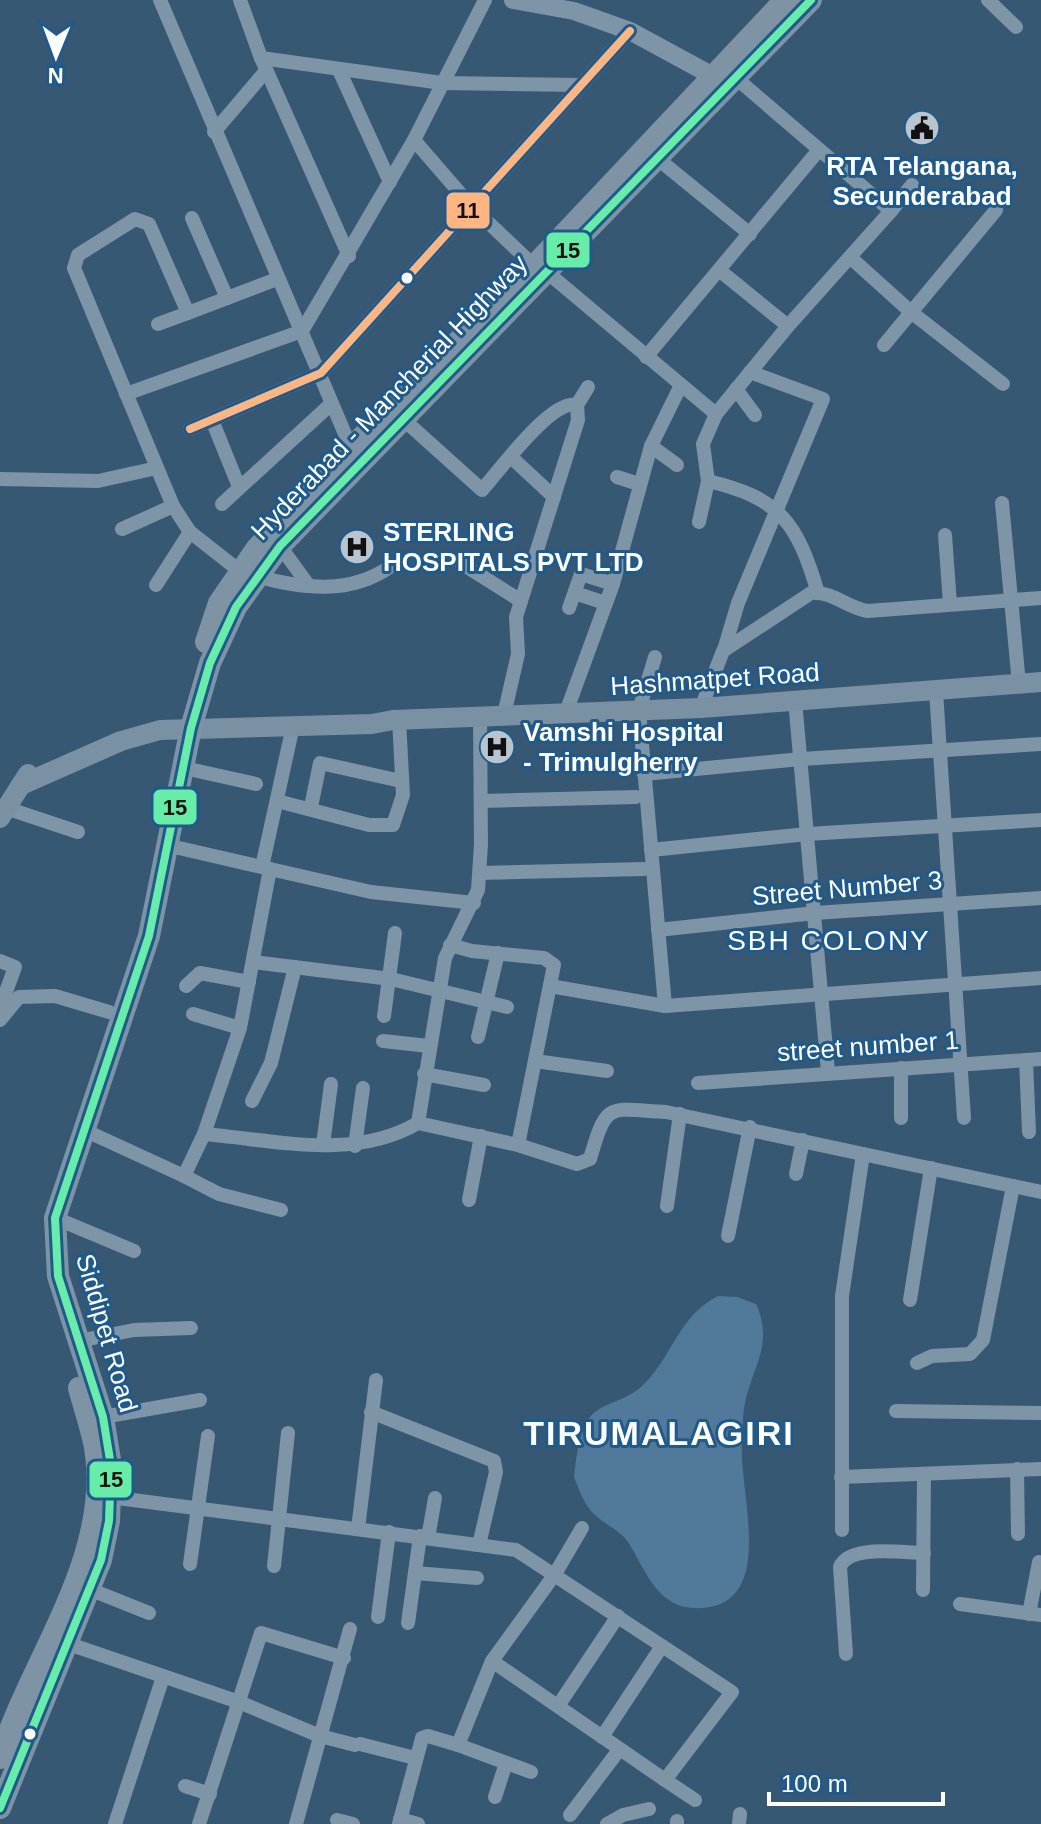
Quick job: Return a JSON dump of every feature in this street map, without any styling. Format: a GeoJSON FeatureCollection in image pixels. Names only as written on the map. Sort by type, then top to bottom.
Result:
{"type":"FeatureCollection","features":[{"type":"Feature","properties":{"kind":"main road","name":"Hyderabad - Mancherial Highway"},"geometry":{"type":"LineString","coordinates":[[186,723],[257,548],[351,448],[658,159],[785,0]]}},
{"type":"Feature","properties":{"kind":"main road","name":"Hyderabad - Mancherial Highway"},"geometry":{"type":"LineString","coordinates":[[249,574],[403,419],[724,77],[811,0]]}},
{"type":"Feature","properties":{"kind":"main road","name":"Hashmatpet Road"},"geometry":{"type":"LineString","coordinates":[[186,723],[293,726],[504,715],[565,715],[701,708],[1041,682]]}},
{"type":"Feature","properties":{"kind":"main road","name":"Hashmatpet Road"},"geometry":{"type":"LineString","coordinates":[[186,723],[371,716],[396,720]]}},
{"type":"Feature","properties":{"kind":"main road","name":"Siddipet Road"},"geometry":{"type":"LineString","coordinates":[[0,1808],[101,1560],[111,1466],[103,1417],[58,1276],[55,1218],[149,936],[184,768],[186,723]]}},
{"type":"Feature","properties":{"kind":"main road","name":"Siddipet Road"},"geometry":{"type":"LineString","coordinates":[[0,1758],[12,1717],[71,1590],[85,1551],[94,1511],[95,1447],[47,1291],[41,1240],[45,1205],[135,929],[186,723]]}},
{"type":"Feature","properties":{"kind":"main road"},"geometry":{"type":"LineString","coordinates":[[2,810],[21,785],[121,741],[186,723]]}},
{"type":"Feature","properties":{"kind":"street"},"geometry":{"type":"LineString","coordinates":[[160,0],[351,448]]}},
{"type":"Feature","properties":{"kind":"street"},"geometry":{"type":"LineString","coordinates":[[240,0],[263,65],[349,256]]}},
{"type":"Feature","properties":{"kind":"street"},"geometry":{"type":"LineString","coordinates":[[126,394],[302,331],[349,256],[414,140],[485,0]]}},
{"type":"Feature","properties":{"kind":"street"},"geometry":{"type":"LineString","coordinates":[[513,0],[574,11],[630,31],[724,77],[891,211]]}},
{"type":"Feature","properties":{"kind":"street"},"geometry":{"type":"LineString","coordinates":[[988,0],[1016,27]]}},
{"type":"Feature","properties":{"kind":"street"},"geometry":{"type":"LineString","coordinates":[[190,429],[321,373],[630,31]]}},
{"type":"Feature","properties":{"kind":"street"},"geometry":{"type":"LineString","coordinates":[[214,132],[263,65]]}},
{"type":"Feature","properties":{"kind":"street"},"geometry":{"type":"LineString","coordinates":[[263,65],[339,70],[442,83],[579,85]]}},
{"type":"Feature","properties":{"kind":"street"},"geometry":{"type":"LineString","coordinates":[[339,70],[390,182]]}},
{"type":"Feature","properties":{"kind":"street"},"geometry":{"type":"LineString","coordinates":[[414,140],[472,207],[541,270],[716,414]]}},
{"type":"Feature","properties":{"kind":"street"},"geometry":{"type":"LineString","coordinates":[[646,357],[818,151]]}},
{"type":"Feature","properties":{"kind":"street"},"geometry":{"type":"LineString","coordinates":[[658,159],[750,234]]}},
{"type":"Feature","properties":{"kind":"street"},"geometry":{"type":"LineString","coordinates":[[699,522],[708,481],[703,444],[716,414],[788,326],[851,258],[912,185]]}},
{"type":"Feature","properties":{"kind":"street"},"geometry":{"type":"LineString","coordinates":[[884,345],[996,210]]}},
{"type":"Feature","properties":{"kind":"street"},"geometry":{"type":"LineString","coordinates":[[192,218],[227,298]]}},
{"type":"Feature","properties":{"kind":"street"},"geometry":{"type":"LineString","coordinates":[[188,313],[149,224],[142,219],[135,219],[78,255],[74,268],[173,506],[190,532],[249,574],[309,586],[362,584],[391,566]]}},
{"type":"Feature","properties":{"kind":"street"},"geometry":{"type":"LineString","coordinates":[[851,258],[911,312],[1003,384]]}},
{"type":"Feature","properties":{"kind":"street"},"geometry":{"type":"LineString","coordinates":[[719,270],[788,326]]}},
{"type":"Feature","properties":{"kind":"street"},"geometry":{"type":"LineString","coordinates":[[158,324],[277,279]]}},
{"type":"Feature","properties":{"kind":"street"},"geometry":{"type":"LineString","coordinates":[[701,708],[738,603],[823,399],[750,372]]}},
{"type":"Feature","properties":{"kind":"street"},"geometry":{"type":"LineString","coordinates":[[565,715],[613,584],[651,446],[681,385]]}},
{"type":"Feature","properties":{"kind":"street"},"geometry":{"type":"LineString","coordinates":[[504,715],[517,665],[514,624],[578,420],[577,405],[588,387]]}},
{"type":"Feature","properties":{"kind":"street"},"geometry":{"type":"LineString","coordinates":[[736,389],[755,415]]}},
{"type":"Feature","properties":{"kind":"street"},"geometry":{"type":"LineString","coordinates":[[222,504],[331,404]]}},
{"type":"Feature","properties":{"kind":"street"},"geometry":{"type":"LineString","coordinates":[[403,419],[482,490],[561,406],[577,405]]}},
{"type":"Feature","properties":{"kind":"street"},"geometry":{"type":"LineString","coordinates":[[212,420],[239,487]]}},
{"type":"Feature","properties":{"kind":"street"},"geometry":{"type":"LineString","coordinates":[[651,446],[677,465]]}},
{"type":"Feature","properties":{"kind":"street"},"geometry":{"type":"LineString","coordinates":[[511,457],[554,497]]}},
{"type":"Feature","properties":{"kind":"street"},"geometry":{"type":"LineString","coordinates":[[0,479],[98,481],[157,468]]}},
{"type":"Feature","properties":{"kind":"street"},"geometry":{"type":"LineString","coordinates":[[617,477],[639,484]]}},
{"type":"Feature","properties":{"kind":"street"},"geometry":{"type":"LineString","coordinates":[[708,481],[752,492],[778,510],[804,552],[818,593]]}},
{"type":"Feature","properties":{"kind":"street"},"geometry":{"type":"LineString","coordinates":[[1002,503],[1019,684]]}},
{"type":"Feature","properties":{"kind":"street"},"geometry":{"type":"LineString","coordinates":[[122,529],[173,506]]}},
{"type":"Feature","properties":{"kind":"street"},"geometry":{"type":"LineString","coordinates":[[156,585],[190,532]]}},
{"type":"Feature","properties":{"kind":"street"},"geometry":{"type":"LineString","coordinates":[[945,535],[950,604]]}},
{"type":"Feature","properties":{"kind":"street"},"geometry":{"type":"LineString","coordinates":[[280,546],[309,586]]}},
{"type":"Feature","properties":{"kind":"street"},"geometry":{"type":"LineString","coordinates":[[461,563],[521,601]]}},
{"type":"Feature","properties":{"kind":"street"},"geometry":{"type":"LineString","coordinates":[[569,608],[581,574],[613,584]]}},
{"type":"Feature","properties":{"kind":"street"},"geometry":{"type":"LineString","coordinates":[[575,593],[605,603]]}},
{"type":"Feature","properties":{"kind":"street"},"geometry":{"type":"LineString","coordinates":[[723,651],[805,596],[818,593],[855,610],[868,611],[1041,598]]}},
{"type":"Feature","properties":{"kind":"street"},"geometry":{"type":"LineString","coordinates":[[655,657],[639,710],[665,1006]]}},
{"type":"Feature","properties":{"kind":"street"},"geometry":{"type":"LineString","coordinates":[[936,691],[944,824],[953,903],[964,1118]]}},
{"type":"Feature","properties":{"kind":"street"},"geometry":{"type":"LineString","coordinates":[[795,700],[828,1072]]}},
{"type":"Feature","properties":{"kind":"street"},"geometry":{"type":"LineString","coordinates":[[418,1123],[439,988],[450,945],[474,903],[480,873],[480,716]]}},
{"type":"Feature","properties":{"kind":"street"},"geometry":{"type":"LineString","coordinates":[[277,801],[386,827],[398,819],[401,781],[396,720]]}},
{"type":"Feature","properties":{"kind":"street"},"geometry":{"type":"LineString","coordinates":[[184,1176],[204,1134],[240,1028],[277,801],[293,726]]}},
{"type":"Feature","properties":{"kind":"street"},"geometry":{"type":"LineString","coordinates":[[644,774],[801,759],[1041,744]]}},
{"type":"Feature","properties":{"kind":"street"},"geometry":{"type":"LineString","coordinates":[[312,802],[320,763],[401,781]]}},
{"type":"Feature","properties":{"kind":"street"},"geometry":{"type":"LineString","coordinates":[[184,768],[256,784]]}},
{"type":"Feature","properties":{"kind":"street"},"geometry":{"type":"LineString","coordinates":[[481,801],[636,797]]}},
{"type":"Feature","properties":{"kind":"street"},"geometry":{"type":"LineString","coordinates":[[2,810],[78,832]]}},
{"type":"Feature","properties":{"kind":"street"},"geometry":{"type":"LineString","coordinates":[[651,850],[807,834],[1041,820]]}},
{"type":"Feature","properties":{"kind":"street"},"geometry":{"type":"LineString","coordinates":[[166,845],[371,892],[474,903]]}},
{"type":"Feature","properties":{"kind":"street"},"geometry":{"type":"LineString","coordinates":[[480,873],[644,869]]}},
{"type":"Feature","properties":{"kind":"street","name":"Street Number 3"},"geometry":{"type":"LineString","coordinates":[[658,930],[815,913],[1041,898]]}},
{"type":"Feature","properties":{"kind":"street"},"geometry":{"type":"LineString","coordinates":[[384,1016],[395,933]]}},
{"type":"Feature","properties":{"kind":"street"},"geometry":{"type":"LineString","coordinates":[[450,945],[552,961],[550,986],[518,1145]]}},
{"type":"Feature","properties":{"kind":"street"},"geometry":{"type":"LineString","coordinates":[[478,1037],[498,953]]}},
{"type":"Feature","properties":{"kind":"street"},"geometry":{"type":"LineString","coordinates":[[0,961],[15,967],[0,1008]]}},
{"type":"Feature","properties":{"kind":"street"},"geometry":{"type":"LineString","coordinates":[[253,962],[391,979],[439,988],[507,1007]]}},
{"type":"Feature","properties":{"kind":"street"},"geometry":{"type":"LineString","coordinates":[[252,1101],[271,1063],[295,967]]}},
{"type":"Feature","properties":{"kind":"street"},"geometry":{"type":"LineString","coordinates":[[186,986],[200,973],[249,982]]}},
{"type":"Feature","properties":{"kind":"street"},"geometry":{"type":"LineString","coordinates":[[550,986],[665,1006],[1041,978]]}},
{"type":"Feature","properties":{"kind":"street"},"geometry":{"type":"LineString","coordinates":[[0,1020],[19,997],[55,996],[109,1012]]}},
{"type":"Feature","properties":{"kind":"street"},"geometry":{"type":"LineString","coordinates":[[193,1014],[240,1028]]}},
{"type":"Feature","properties":{"kind":"street"},"geometry":{"type":"LineString","coordinates":[[383,1041],[429,1046]]}},
{"type":"Feature","properties":{"kind":"street"},"geometry":{"type":"LineString","coordinates":[[1029,1132],[1033,1060]]}},
{"type":"Feature","properties":{"kind":"street","name":"street number 1"},"geometry":{"type":"LineString","coordinates":[[698,1083],[1033,1060]]}},
{"type":"Feature","properties":{"kind":"street"},"geometry":{"type":"LineString","coordinates":[[535,1061],[607,1071]]}},
{"type":"Feature","properties":{"kind":"street"},"geometry":{"type":"LineString","coordinates":[[901,1068],[901,1118]]}},
{"type":"Feature","properties":{"kind":"street"},"geometry":{"type":"LineString","coordinates":[[424,1074],[484,1085]]}},
{"type":"Feature","properties":{"kind":"street"},"geometry":{"type":"LineString","coordinates":[[323,1145],[331,1084]]}},
{"type":"Feature","properties":{"kind":"street"},"geometry":{"type":"LineString","coordinates":[[355,1146],[363,1088]]}},
{"type":"Feature","properties":{"kind":"street"},"geometry":{"type":"LineString","coordinates":[[204,1134],[355,1146],[384,1140],[418,1123],[518,1145],[569,1164],[585,1163],[590,1159],[601,1122],[608,1113],[616,1110],[680,1114],[1041,1192]]}},
{"type":"Feature","properties":{"kind":"street"},"geometry":{"type":"LineString","coordinates":[[667,1206],[680,1114]]}},
{"type":"Feature","properties":{"kind":"street"},"geometry":{"type":"LineString","coordinates":[[728,1236],[750,1127]]}},
{"type":"Feature","properties":{"kind":"street"},"geometry":{"type":"LineString","coordinates":[[84,1130],[219,1194],[281,1210]]}},
{"type":"Feature","properties":{"kind":"street"},"geometry":{"type":"LineString","coordinates":[[469,1200],[481,1136]]}},
{"type":"Feature","properties":{"kind":"street"},"geometry":{"type":"LineString","coordinates":[[796,1174],[803,1140]]}},
{"type":"Feature","properties":{"kind":"street"},"geometry":{"type":"LineString","coordinates":[[842,1530],[842,1296],[863,1154]]}},
{"type":"Feature","properties":{"kind":"street"},"geometry":{"type":"LineString","coordinates":[[910,1300],[931,1168]]}},
{"type":"Feature","properties":{"kind":"street"},"geometry":{"type":"LineString","coordinates":[[917,1363],[932,1356],[970,1354],[983,1340],[1013,1186]]}},
{"type":"Feature","properties":{"kind":"street"},"geometry":{"type":"LineString","coordinates":[[55,1218],[134,1251]]}},
{"type":"Feature","properties":{"kind":"street"},"geometry":{"type":"LineString","coordinates":[[78,1341],[134,1330],[191,1328]]}},
{"type":"Feature","properties":{"kind":"street"},"geometry":{"type":"LineString","coordinates":[[358,1529],[376,1380]]}},
{"type":"Feature","properties":{"kind":"street"},"geometry":{"type":"LineString","coordinates":[[103,1417],[200,1400]]}},
{"type":"Feature","properties":{"kind":"street"},"geometry":{"type":"LineString","coordinates":[[896,1411],[1041,1413]]}},
{"type":"Feature","properties":{"kind":"street"},"geometry":{"type":"LineString","coordinates":[[371,1412],[494,1461],[496,1472],[479,1545]]}},
{"type":"Feature","properties":{"kind":"street"},"geometry":{"type":"LineString","coordinates":[[274,1566],[288,1433]]}},
{"type":"Feature","properties":{"kind":"street"},"geometry":{"type":"LineString","coordinates":[[190,1564],[208,1436]]}},
{"type":"Feature","properties":{"kind":"street"},"geometry":{"type":"LineString","coordinates":[[1017,1469],[1018,1534]]}},
{"type":"Feature","properties":{"kind":"street"},"geometry":{"type":"LineString","coordinates":[[841,1477],[1041,1469]]}},
{"type":"Feature","properties":{"kind":"street"},"geometry":{"type":"LineString","coordinates":[[923,1590],[924,1475]]}},
{"type":"Feature","properties":{"kind":"street"},"geometry":{"type":"LineString","coordinates":[[110,1497],[516,1550],[732,1692],[665,1780]]}},
{"type":"Feature","properties":{"kind":"street"},"geometry":{"type":"LineString","coordinates":[[408,1623],[415,1573],[435,1498]]}},
{"type":"Feature","properties":{"kind":"street"},"geometry":{"type":"LineString","coordinates":[[458,1745],[492,1661],[555,1574],[582,1528]]}},
{"type":"Feature","properties":{"kind":"street"},"geometry":{"type":"LineString","coordinates":[[378,1617],[389,1532]]}},
{"type":"Feature","properties":{"kind":"street"},"geometry":{"type":"LineString","coordinates":[[846,1654],[842,1560],[859,1554],[924,1553]]}},
{"type":"Feature","properties":{"kind":"street"},"geometry":{"type":"LineString","coordinates":[[960,1604],[1035,1615],[1039,1562]]}},
{"type":"Feature","properties":{"kind":"street"},"geometry":{"type":"LineString","coordinates":[[415,1573],[477,1578]]}},
{"type":"Feature","properties":{"kind":"street"},"geometry":{"type":"LineString","coordinates":[[89,1589],[149,1613]]}},
{"type":"Feature","properties":{"kind":"street"},"geometry":{"type":"LineString","coordinates":[[558,1706],[618,1616]]}},
{"type":"Feature","properties":{"kind":"street"},"geometry":{"type":"LineString","coordinates":[[296,1824],[350,1629]]}},
{"type":"Feature","properties":{"kind":"street"},"geometry":{"type":"LineString","coordinates":[[199,1824],[261,1633],[344,1658]]}},
{"type":"Feature","properties":{"kind":"street"},"geometry":{"type":"LineString","coordinates":[[66,1643],[239,1702],[320,1736],[415,1758]]}},
{"type":"Feature","properties":{"kind":"street"},"geometry":{"type":"LineString","coordinates":[[602,1737],[662,1646]]}},
{"type":"Feature","properties":{"kind":"street"},"geometry":{"type":"LineString","coordinates":[[492,1661],[695,1800]]}},
{"type":"Feature","properties":{"kind":"street"},"geometry":{"type":"LineString","coordinates":[[115,1824],[163,1677]]}},
{"type":"Feature","properties":{"kind":"street"},"geometry":{"type":"LineString","coordinates":[[418,1824],[400,1821],[422,1738],[428,1736],[458,1745],[531,1772]]}},
{"type":"Feature","properties":{"kind":"street"},"geometry":{"type":"LineString","coordinates":[[570,1815],[619,1750]]}},
{"type":"Feature","properties":{"kind":"street"},"geometry":{"type":"LineString","coordinates":[[495,1797],[506,1763]]}},
{"type":"Feature","properties":{"kind":"street"},"geometry":{"type":"LineString","coordinates":[[185,1786],[210,1794]]}},
{"type":"Feature","properties":{"kind":"street"},"geometry":{"type":"LineString","coordinates":[[607,1824],[623,1815],[649,1809]]}},
{"type":"Feature","properties":{"kind":"street"},"geometry":{"type":"LineString","coordinates":[[337,1820],[353,1824]]}},
{"type":"Feature","properties":{"kind":"water"},"geometry":{"type":"Polygon","coordinates":[[[718,1296],[737,1297],[756,1304],[763,1331],[763,1343],[743,1419],[742,1466],[749,1543],[747,1567],[739,1587],[725,1602],[702,1608],[688,1607],[676,1604],[657,1589],[626,1540],[587,1506],[574,1477],[581,1437],[590,1417],[643,1385],[694,1314],[718,1296]]]}},
{"type":"Feature","properties":{"kind":"transit line","name":"15"},"geometry":{"type":"LineString","coordinates":[[0,1808],[101,1560],[109,1521],[111,1466],[103,1417],[58,1276],[55,1218],[149,936],[191,728],[210,663],[236,607],[280,546],[811,0]]}},
{"type":"Feature","properties":{"kind":"transit line","name":"11"},"geometry":{"type":"LineString","coordinates":[[190,429],[321,373],[630,31]]}},
{"type":"Feature","properties":{"kind":"place","name":"RTA Telangana, Secunderabad"},"geometry":{"type":"Point","coordinates":[922,128]}},
{"type":"Feature","properties":{"kind":"place","name":"STERLING HOSPITALS PVT LTD"},"geometry":{"type":"Point","coordinates":[357,547]}},
{"type":"Feature","properties":{"kind":"place","name":"Vamshi Hospital - Trimulgherry"},"geometry":{"type":"Point","coordinates":[497,747]}},
{"type":"Feature","properties":{"kind":"district","name":"SBH COLONY"},"geometry":{"type":"Point","coordinates":[829,940]}},
{"type":"Feature","properties":{"kind":"district","name":"TIRUMALAGIRI"},"geometry":{"type":"Point","coordinates":[659,1433]}}]}
